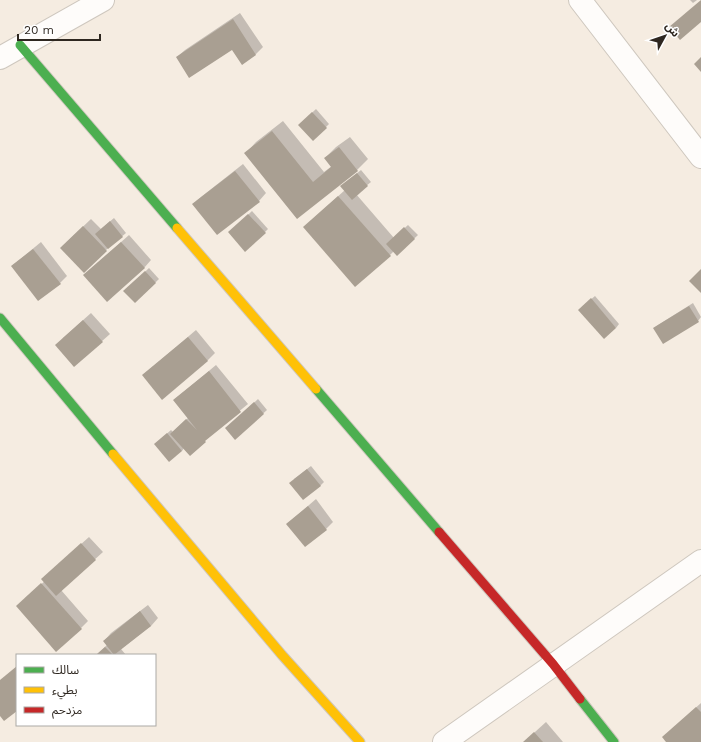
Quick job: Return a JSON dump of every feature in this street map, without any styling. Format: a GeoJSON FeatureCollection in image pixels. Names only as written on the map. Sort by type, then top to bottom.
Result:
{"type":"FeatureCollection","features":[{"type":"Feature","properties":{"kind":"street"},"geometry":{"type":"LineString","coordinates":[[0,58],[103,0]]}},
{"type":"Feature","properties":{"kind":"street"},"geometry":{"type":"LineString","coordinates":[[580,0],[701,157]]}},
{"type":"Feature","properties":{"kind":"street"},"geometry":{"type":"LineString","coordinates":[[20,46],[553,664],[614,742]]}},
{"type":"Feature","properties":{"kind":"street"},"geometry":{"type":"LineString","coordinates":[[0,318],[272,642],[360,742]]}},
{"type":"Feature","properties":{"kind":"street"},"geometry":{"type":"LineString","coordinates":[[444,742],[701,561]]}},
{"type":"Feature","properties":{"kind":"building"},"geometry":{"type":"Polygon","coordinates":[[[701,0],[701,22],[680,40],[669,27],[701,0]]]}},
{"type":"Feature","properties":{"kind":"building"},"geometry":{"type":"Polygon","coordinates":[[[233,19],[256,55],[242,65],[232,50],[189,78],[176,57],[233,19]]]}},
{"type":"Feature","properties":{"kind":"building"},"geometry":{"type":"Polygon","coordinates":[[[701,57],[701,72],[694,64],[701,57]]]}},
{"type":"Feature","properties":{"kind":"building"},"geometry":{"type":"Polygon","coordinates":[[[312,112],[327,128],[313,141],[298,125],[312,112]]]}},
{"type":"Feature","properties":{"kind":"building"},"geometry":{"type":"Polygon","coordinates":[[[272,131],[313,182],[331,167],[324,158],[339,147],[358,171],[297,219],[244,153],[272,131]]]}},
{"type":"Feature","properties":{"kind":"building"},"geometry":{"type":"Polygon","coordinates":[[[235,171],[260,202],[217,235],[192,204],[235,171]]]}},
{"type":"Feature","properties":{"kind":"building"},"geometry":{"type":"Polygon","coordinates":[[[357,173],[368,186],[352,200],[340,186],[357,173]]]}},
{"type":"Feature","properties":{"kind":"building"},"geometry":{"type":"Polygon","coordinates":[[[338,196],[391,256],[355,287],[303,227],[338,196]]]}},
{"type":"Feature","properties":{"kind":"building"},"geometry":{"type":"Polygon","coordinates":[[[248,214],[266,233],[245,252],[228,232],[248,214]]]}},
{"type":"Feature","properties":{"kind":"building"},"geometry":{"type":"Polygon","coordinates":[[[110,221],[123,237],[108,249],[95,234],[110,221]]]}},
{"type":"Feature","properties":{"kind":"building"},"geometry":{"type":"Polygon","coordinates":[[[83,226],[107,251],[84,273],[60,248],[83,226]]]}},
{"type":"Feature","properties":{"kind":"building"},"geometry":{"type":"Polygon","coordinates":[[[404,227],[415,239],[397,256],[386,244],[404,227]]]}},
{"type":"Feature","properties":{"kind":"building"},"geometry":{"type":"Polygon","coordinates":[[[121,242],[145,268],[107,302],[83,275],[121,242]]]}},
{"type":"Feature","properties":{"kind":"building"},"geometry":{"type":"Polygon","coordinates":[[[33,249],[61,284],[38,301],[11,266],[33,249]]]}},
{"type":"Feature","properties":{"kind":"building"},"geometry":{"type":"Polygon","coordinates":[[[701,269],[701,293],[689,281],[701,269]]]}},
{"type":"Feature","properties":{"kind":"building"},"geometry":{"type":"Polygon","coordinates":[[[145,271],[156,283],[135,303],[123,291],[145,271]]]}},
{"type":"Feature","properties":{"kind":"building"},"geometry":{"type":"Polygon","coordinates":[[[591,298],[616,328],[604,339],[578,310],[591,298]]]}},
{"type":"Feature","properties":{"kind":"building"},"geometry":{"type":"Polygon","coordinates":[[[689,306],[699,322],[663,344],[653,328],[689,306]]]}},
{"type":"Feature","properties":{"kind":"building"},"geometry":{"type":"Polygon","coordinates":[[[83,320],[103,342],[74,367],[55,345],[83,320]]]}},
{"type":"Feature","properties":{"kind":"building"},"geometry":{"type":"Polygon","coordinates":[[[188,337],[208,361],[162,400],[142,375],[188,337]]]}},
{"type":"Feature","properties":{"kind":"building"},"geometry":{"type":"Polygon","coordinates":[[[209,371],[241,412],[205,441],[206,442],[190,456],[170,434],[186,419],[197,430],[173,400],[209,371]]]}},
{"type":"Feature","properties":{"kind":"building"},"geometry":{"type":"Polygon","coordinates":[[[254,402],[264,414],[235,440],[225,428],[254,402]]]}},
{"type":"Feature","properties":{"kind":"building"},"geometry":{"type":"Polygon","coordinates":[[[167,433],[182,451],[169,462],[154,444],[167,433]]]}},
{"type":"Feature","properties":{"kind":"building"},"geometry":{"type":"Polygon","coordinates":[[[307,469],[321,486],[303,500],[289,483],[307,469]]]}},
{"type":"Feature","properties":{"kind":"building"},"geometry":{"type":"Polygon","coordinates":[[[308,506],[327,530],[305,547],[286,524],[308,506]]]}},
{"type":"Feature","properties":{"kind":"building"},"geometry":{"type":"Polygon","coordinates":[[[81,543],[96,560],[56,596],[41,579],[81,543]]]}},
{"type":"Feature","properties":{"kind":"building"},"geometry":{"type":"Polygon","coordinates":[[[41,583],[82,629],[56,652],[16,606],[41,583]]]}},
{"type":"Feature","properties":{"kind":"building"},"geometry":{"type":"Polygon","coordinates":[[[140,611],[151,626],[115,654],[113,654],[103,641],[140,611]]]}},
{"type":"Feature","properties":{"kind":"building"},"geometry":{"type":"Polygon","coordinates":[[[105,647],[112,654],[97,654],[105,647]]]}},
{"type":"Feature","properties":{"kind":"building"},"geometry":{"type":"Polygon","coordinates":[[[16,667],[16,712],[4,721],[0,716],[0,680],[16,667]]]}},
{"type":"Feature","properties":{"kind":"building"},"geometry":{"type":"Polygon","coordinates":[[[696,707],[701,712],[701,742],[666,742],[662,737],[696,707]]]}},
{"type":"Feature","properties":{"kind":"building"},"geometry":{"type":"Polygon","coordinates":[[[534,732],[543,742],[523,742],[534,732]]]}},
{"type":"Feature","properties":{"kind":"traffic: fast"},"geometry":{"type":"LineString","coordinates":[[20,45],[177,228]]}},
{"type":"Feature","properties":{"kind":"traffic: fast"},"geometry":{"type":"LineString","coordinates":[[0,318],[113,454]]}},
{"type":"Feature","properties":{"kind":"traffic: fast"},"geometry":{"type":"LineString","coordinates":[[316,389],[439,532]]}},
{"type":"Feature","properties":{"kind":"traffic: fast"},"geometry":{"type":"LineString","coordinates":[[580,699],[614,742]]}},
{"type":"Feature","properties":{"kind":"traffic: slow"},"geometry":{"type":"LineString","coordinates":[[177,228],[316,389]]}},
{"type":"Feature","properties":{"kind":"traffic: slow"},"geometry":{"type":"LineString","coordinates":[[113,454],[282,655],[360,742]]}},
{"type":"Feature","properties":{"kind":"traffic: jam"},"geometry":{"type":"LineString","coordinates":[[439,532],[553,664],[580,699]]}}]}
